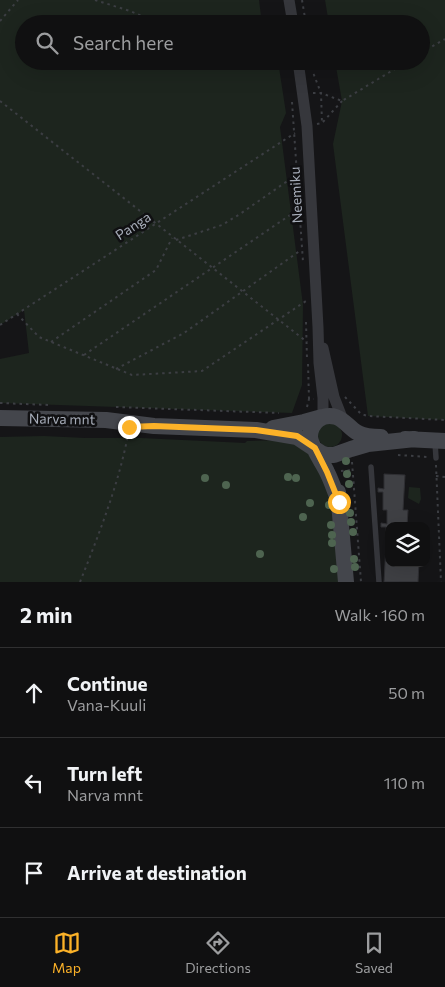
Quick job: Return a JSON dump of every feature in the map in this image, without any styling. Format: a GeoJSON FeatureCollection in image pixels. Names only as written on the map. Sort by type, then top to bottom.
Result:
{"type":"FeatureCollection","features":[{"type":"Feature","properties":{"kind":"main road"},"geometry":{"type":"LineString","coordinates":[[339,502],[310,438],[313,425],[317,420],[329,416],[344,422],[359,434],[368,436],[440,440]]}},
{"type":"Feature","properties":{"kind":"main road","name":"Narva mnt"},"geometry":{"type":"LineString","coordinates":[[256,430],[323,417]]}},
{"type":"Feature","properties":{"kind":"main road","name":"Narva mnt"},"geometry":{"type":"LineString","coordinates":[[0,418],[106,420],[154,426]]}},
{"type":"Feature","properties":{"kind":"main road"},"geometry":{"type":"LineString","coordinates":[[344,422],[349,430],[350,437],[345,449],[348,455]]}},
{"type":"Feature","properties":{"kind":"main road","name":"Narva mnt"},"geometry":{"type":"LineString","coordinates":[[0,429],[154,426],[256,430],[297,436],[315,448]]}},
{"type":"Feature","properties":{"kind":"main road"},"geometry":{"type":"LineString","coordinates":[[346,582],[339,502],[345,471],[336,465],[348,455],[368,444],[416,439]]}},
{"type":"Feature","properties":{"kind":"main road"},"geometry":{"type":"LineString","coordinates":[[315,448],[327,455],[348,455]]}},
{"type":"Feature","properties":{"kind":"street"},"geometry":{"type":"LineString","coordinates":[[289,0],[292,15]]}},
{"type":"Feature","properties":{"kind":"street","name":"Neemiku"},"geometry":{"type":"LineString","coordinates":[[299,70],[308,135],[318,327],[329,398],[344,422]]}},
{"type":"Feature","properties":{"kind":"street","name":"Neemiku"},"geometry":{"type":"LineString","coordinates":[[323,417],[329,398]]}},
{"type":"Feature","properties":{"kind":"lane"},"geometry":{"type":"LineString","coordinates":[[436,458],[440,440]]}},
{"type":"Feature","properties":{"kind":"lane"},"geometry":{"type":"LineString","coordinates":[[370,467],[379,582]]}},
{"type":"Feature","properties":{"kind":"path"},"geometry":{"type":"LineString","coordinates":[[0,21],[18,0]]}},
{"type":"Feature","properties":{"kind":"path"},"geometry":{"type":"LineString","coordinates":[[95,0],[139,15]]}},
{"type":"Feature","properties":{"kind":"path"},"geometry":{"type":"LineString","coordinates":[[302,0],[304,15]]}},
{"type":"Feature","properties":{"kind":"path"},"geometry":{"type":"LineString","coordinates":[[430,48],[445,39]]}},
{"type":"Feature","properties":{"kind":"path"},"geometry":{"type":"LineString","coordinates":[[313,70],[321,93],[322,123],[342,101],[393,70]]}},
{"type":"Feature","properties":{"kind":"path"},"geometry":{"type":"LineString","coordinates":[[303,93],[321,93],[342,101]]}},
{"type":"Feature","properties":{"kind":"path"},"geometry":{"type":"LineString","coordinates":[[0,101],[306,342]]}},
{"type":"Feature","properties":{"kind":"path"},"geometry":{"type":"LineString","coordinates":[[295,128],[303,267]]}},
{"type":"Feature","properties":{"kind":"path","name":"Panga"},"geometry":{"type":"LineString","coordinates":[[0,325],[295,133]]}},
{"type":"Feature","properties":{"kind":"path"},"geometry":{"type":"LineString","coordinates":[[176,240],[222,225],[297,175]]}},
{"type":"Feature","properties":{"kind":"path"},"geometry":{"type":"LineString","coordinates":[[83,355],[213,269],[299,209]]}},
{"type":"Feature","properties":{"kind":"path"},"geometry":{"type":"LineString","coordinates":[[51,342],[156,270],[173,237]]}},
{"type":"Feature","properties":{"kind":"path"},"geometry":{"type":"LineString","coordinates":[[116,369],[184,333],[302,250]]}},
{"type":"Feature","properties":{"kind":"path"},"geometry":{"type":"LineString","coordinates":[[17,314],[39,337],[132,375],[202,371],[306,303]]}},
{"type":"Feature","properties":{"kind":"path"},"geometry":{"type":"LineString","coordinates":[[300,411],[308,406],[309,399],[306,314]]}},
{"type":"Feature","properties":{"kind":"path"},"geometry":{"type":"LineString","coordinates":[[309,399],[341,395],[347,398],[360,414],[368,416],[445,420]]}},
{"type":"Feature","properties":{"kind":"path"},"geometry":{"type":"LineString","coordinates":[[0,403],[49,405]]}},
{"type":"Feature","properties":{"kind":"path"},"geometry":{"type":"LineString","coordinates":[[117,407],[283,413]]}},
{"type":"Feature","properties":{"kind":"path"},"geometry":{"type":"LineString","coordinates":[[368,416],[368,436]]}},
{"type":"Feature","properties":{"kind":"path"},"geometry":{"type":"LineString","coordinates":[[80,582],[114,492],[129,427]]}},
{"type":"Feature","properties":{"kind":"path"},"geometry":{"type":"LineString","coordinates":[[348,455],[352,461],[345,471],[361,582]]}},
{"type":"Feature","properties":{"kind":"path"},"geometry":{"type":"LineString","coordinates":[[397,455],[436,458],[441,582]]}},
{"type":"Feature","properties":{"kind":"path"},"geometry":{"type":"LineString","coordinates":[[436,476],[445,477]]}},
{"type":"Feature","properties":{"kind":"shaded area"},"geometry":{"type":"Polygon","coordinates":[[[0,0],[259,0],[261,15],[15,15],[15,70],[279,70],[286,113],[280,127],[303,305],[302,385],[292,413],[0,403],[0,359],[29,353],[24,310],[0,325],[0,0]]]}},
{"type":"Feature","properties":{"kind":"shaded area"},"geometry":{"type":"Polygon","coordinates":[[[325,0],[445,0],[445,420],[368,416],[333,144],[342,101],[337,70],[430,70],[430,15],[328,15],[325,0]]]}},
{"type":"Feature","properties":{"kind":"shaded area"},"geometry":{"type":"Polygon","coordinates":[[[330,423],[338,427],[342,435],[338,443],[330,447],[322,443],[318,435],[322,427],[330,423]]]}},
{"type":"Feature","properties":{"kind":"shaded area"},"geometry":{"type":"Polygon","coordinates":[[[44,436],[245,443],[247,441],[287,440],[305,450],[316,465],[331,497],[338,582],[0,582],[0,437],[44,436]]]}},
{"type":"Feature","properties":{"kind":"shaded area"},"geometry":{"type":"Polygon","coordinates":[[[409,487],[420,488],[421,499],[419,504],[408,498],[409,487]]]}},
{"type":"Feature","properties":{"kind":"building"},"geometry":{"type":"Polygon","coordinates":[[[384,474],[405,475],[403,510],[408,510],[407,522],[387,522],[387,510],[383,510],[383,492],[378,492],[378,488],[384,489],[384,474]]]}},
{"type":"Feature","properties":{"kind":"building"},"geometry":{"type":"Polygon","coordinates":[[[385,564],[385,567],[419,567],[418,582],[384,582],[385,564]]]}},
{"type":"Feature","properties":{"kind":"route"},"geometry":{"type":"LineString","coordinates":[[129,427],[154,426],[256,430],[297,436],[315,448],[339,502]]}}]}
